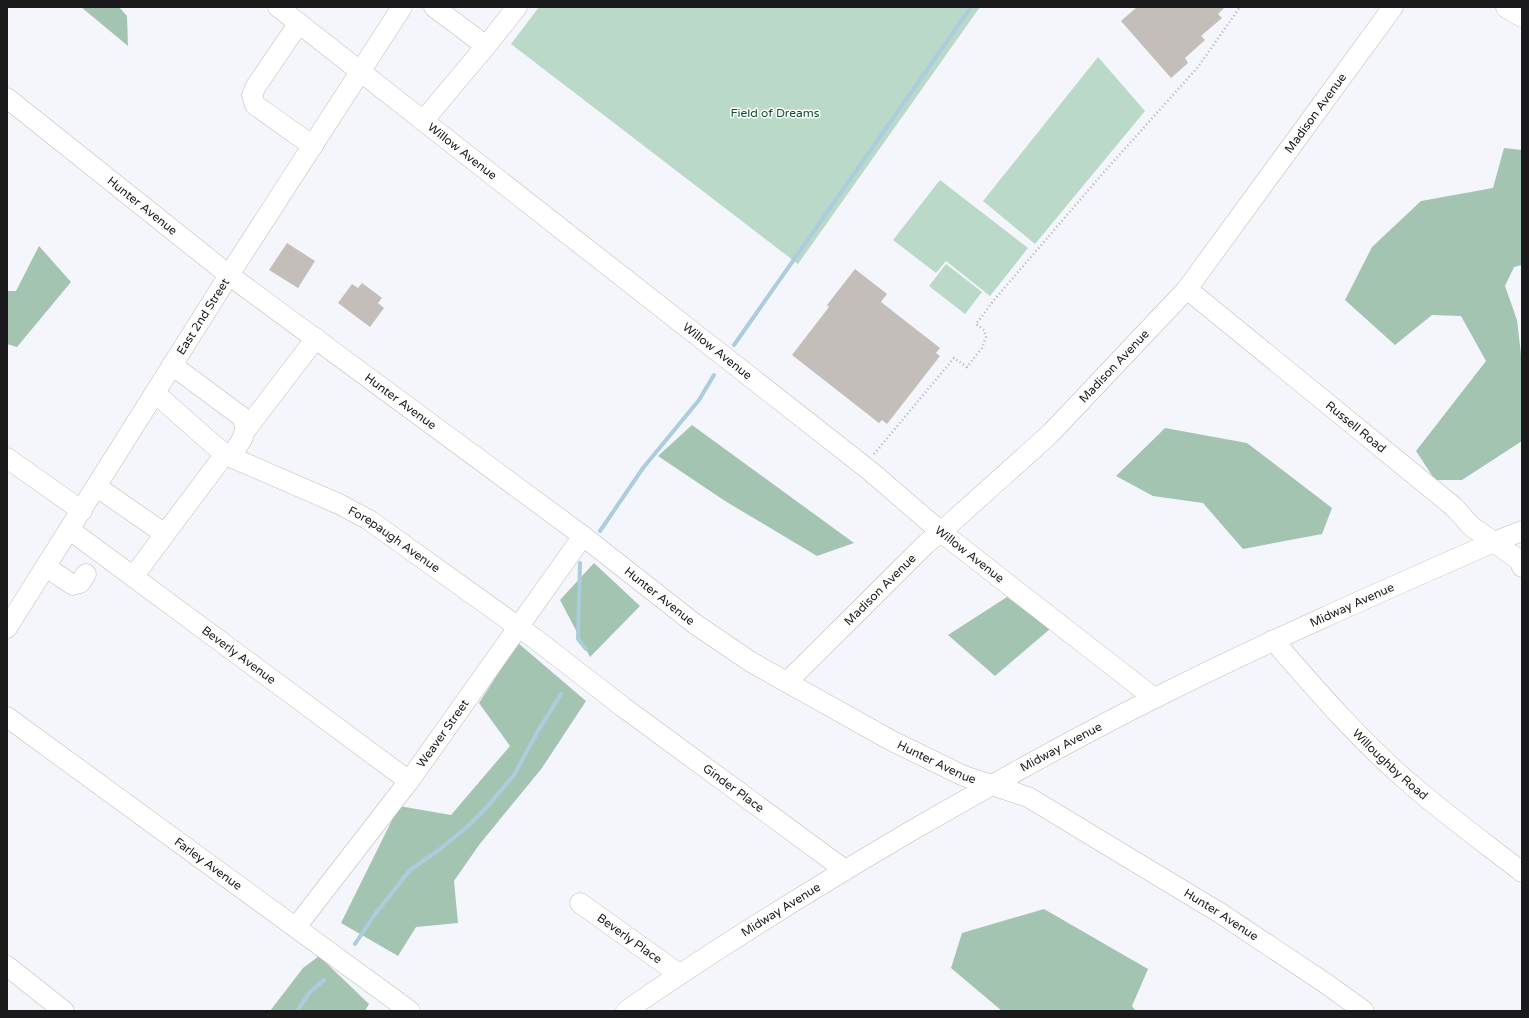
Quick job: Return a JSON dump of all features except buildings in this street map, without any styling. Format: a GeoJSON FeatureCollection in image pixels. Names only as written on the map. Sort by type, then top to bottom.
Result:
{"type":"FeatureCollection","features":[{"type":"Feature","properties":{"kind":"main road"},"geometry":{"type":"LineString","coordinates":[[1507,7],[1522,16]]}},
{"type":"Feature","properties":{"kind":"street","name":"Willow Avenue"},"geometry":{"type":"LineString","coordinates":[[278,7],[869,470],[941,532],[1154,698]]}},
{"type":"Feature","properties":{"kind":"street","name":"East 2nd Street"},"geometry":{"type":"LineString","coordinates":[[7,628],[82,511],[229,275],[402,7]]}},
{"type":"Feature","properties":{"kind":"street"},"geometry":{"type":"LineString","coordinates":[[423,121],[517,7]]}},
{"type":"Feature","properties":{"kind":"street","name":"Madison Avenue"},"geometry":{"type":"LineString","coordinates":[[786,682],[927,543],[1050,434],[1187,289],[1393,7]]}},
{"type":"Feature","properties":{"kind":"street"},"geometry":{"type":"LineString","coordinates":[[444,10],[486,46]]}},
{"type":"Feature","properties":{"kind":"street"},"geometry":{"type":"LineString","coordinates":[[299,23],[256,86],[252,95],[255,105],[313,146]]}},
{"type":"Feature","properties":{"kind":"street","name":"Hunter Avenue"},"geometry":{"type":"LineString","coordinates":[[7,98],[229,275],[583,536],[695,624],[751,662],[892,741],[964,776],[1028,797],[1206,905],[1328,985],[1364,1011]]}},
{"type":"Feature","properties":{"kind":"street","name":"Russell Road"},"geometry":{"type":"LineString","coordinates":[[1187,289],[1454,507],[1471,526],[1519,560],[1522,567]]}},
{"type":"Feature","properties":{"kind":"street"},"geometry":{"type":"LineString","coordinates":[[245,431],[316,338]]}},
{"type":"Feature","properties":{"kind":"street"},"geometry":{"type":"LineString","coordinates":[[133,577],[228,455],[242,440],[245,431],[246,425],[242,417],[172,365]]}},
{"type":"Feature","properties":{"kind":"street","name":"Forepaugh Avenue"},"geometry":{"type":"LineString","coordinates":[[155,393],[207,439],[228,455],[338,504],[369,520],[518,627],[623,707]]}},
{"type":"Feature","properties":{"kind":"street"},"geometry":{"type":"LineString","coordinates":[[7,458],[82,511]]}},
{"type":"Feature","properties":{"kind":"street"},"geometry":{"type":"LineString","coordinates":[[97,487],[166,534]]}},
{"type":"Feature","properties":{"kind":"street","name":"Beverly Avenue"},"geometry":{"type":"LineString","coordinates":[[70,530],[408,781]]}},
{"type":"Feature","properties":{"kind":"street","name":"Midway Avenue"},"geometry":{"type":"LineString","coordinates":[[626,1011],[679,974],[845,870],[991,785],[1154,698],[1273,640],[1522,531]]}},
{"type":"Feature","properties":{"kind":"street","name":"Weaver Street"},"geometry":{"type":"LineString","coordinates":[[296,927],[408,781],[583,536]]}},
{"type":"Feature","properties":{"kind":"street"},"geometry":{"type":"LineString","coordinates":[[46,566],[73,585],[80,583],[86,574]]}},
{"type":"Feature","properties":{"kind":"street","name":"Willoughby Road"},"geometry":{"type":"LineString","coordinates":[[1273,640],[1340,717],[1381,757],[1448,815],[1522,872]]}},
{"type":"Feature","properties":{"kind":"street","name":"Ginder Place"},"geometry":{"type":"LineString","coordinates":[[623,707],[845,870]]}},
{"type":"Feature","properties":{"kind":"street","name":"Farley Avenue"},"geometry":{"type":"LineString","coordinates":[[7,717],[410,1011]]}},
{"type":"Feature","properties":{"kind":"street","name":"Beverly Place"},"geometry":{"type":"LineString","coordinates":[[580,903],[679,974]]}},
{"type":"Feature","properties":{"kind":"street"},"geometry":{"type":"LineString","coordinates":[[7,966],[64,1011]]}},
{"type":"Feature","properties":{"kind":"path"},"geometry":{"type":"LineString","coordinates":[[871,458],[954,358],[967,367],[982,348],[986,337],[984,330],[976,324],[994,300],[1099,178],[1198,67],[1240,7]]}},
{"type":"Feature","properties":{"kind":"green space"},"geometry":{"type":"Polygon","coordinates":[[[81,7],[119,7],[127,16],[128,46],[81,7]]]}},
{"type":"Feature","properties":{"kind":"green space","name":"Field of Dreams"},"geometry":{"type":"Polygon","coordinates":[[[539,7],[980,7],[798,264],[511,44],[539,7]]]}},
{"type":"Feature","properties":{"kind":"green space"},"geometry":{"type":"Polygon","coordinates":[[[1098,57],[1145,111],[1035,244],[983,201],[1098,57]]]}},
{"type":"Feature","properties":{"kind":"green space"},"geometry":{"type":"Polygon","coordinates":[[[1504,148],[1522,150],[1522,265],[1514,267],[1505,286],[1517,320],[1522,363],[1522,441],[1462,480],[1435,480],[1416,451],[1486,361],[1461,316],[1432,315],[1395,345],[1345,300],[1372,247],[1421,201],[1493,188],[1504,148]]]}},
{"type":"Feature","properties":{"kind":"green space"},"geometry":{"type":"Polygon","coordinates":[[[940,180],[1028,248],[990,296],[946,261],[936,273],[893,240],[940,180]]]}},
{"type":"Feature","properties":{"kind":"green space"},"geometry":{"type":"Polygon","coordinates":[[[39,246],[71,282],[17,347],[7,344],[7,291],[16,291],[39,246]]]}},
{"type":"Feature","properties":{"kind":"green space"},"geometry":{"type":"Polygon","coordinates":[[[946,264],[982,292],[965,314],[929,286],[946,264]]]}},
{"type":"Feature","properties":{"kind":"green space"},"geometry":{"type":"Polygon","coordinates":[[[692,425],[854,543],[817,556],[725,501],[658,456],[692,425]]]}},
{"type":"Feature","properties":{"kind":"green space"},"geometry":{"type":"Polygon","coordinates":[[[1165,428],[1247,443],[1332,508],[1322,534],[1243,549],[1203,503],[1153,496],[1116,476],[1165,428]]]}},
{"type":"Feature","properties":{"kind":"green space"},"geometry":{"type":"Polygon","coordinates":[[[594,563],[640,606],[590,657],[560,600],[594,563]]]}},
{"type":"Feature","properties":{"kind":"green space"},"geometry":{"type":"Polygon","coordinates":[[[1007,597],[1050,629],[995,676],[948,635],[1007,597]]]}},
{"type":"Feature","properties":{"kind":"green space"},"geometry":{"type":"Polygon","coordinates":[[[518,643],[586,701],[542,768],[479,845],[454,881],[458,923],[416,927],[398,956],[341,923],[399,806],[451,815],[510,746],[479,703],[518,643]]]}},
{"type":"Feature","properties":{"kind":"green space"},"geometry":{"type":"Polygon","coordinates":[[[1044,909],[1148,969],[1132,1006],[1136,1011],[1002,1011],[951,968],[962,933],[1044,909]]]}},
{"type":"Feature","properties":{"kind":"green space"},"geometry":{"type":"Polygon","coordinates":[[[319,956],[369,1004],[365,1011],[270,1011],[303,968],[319,956]]]}},
{"type":"Feature","properties":{"kind":"waterway"},"geometry":{"type":"LineString","coordinates":[[734,345],[971,7]]}},
{"type":"Feature","properties":{"kind":"waterway"},"geometry":{"type":"LineString","coordinates":[[600,531],[643,468],[699,400],[714,375]]}},
{"type":"Feature","properties":{"kind":"waterway"},"geometry":{"type":"LineString","coordinates":[[580,563],[578,639],[586,649]]}},
{"type":"Feature","properties":{"kind":"waterway"},"geometry":{"type":"LineString","coordinates":[[355,944],[376,913],[410,870],[440,849],[467,827],[486,808],[514,775],[538,731],[561,694]]}},
{"type":"Feature","properties":{"kind":"waterway"},"geometry":{"type":"LineString","coordinates":[[297,1011],[310,992],[324,980]]}}]}
